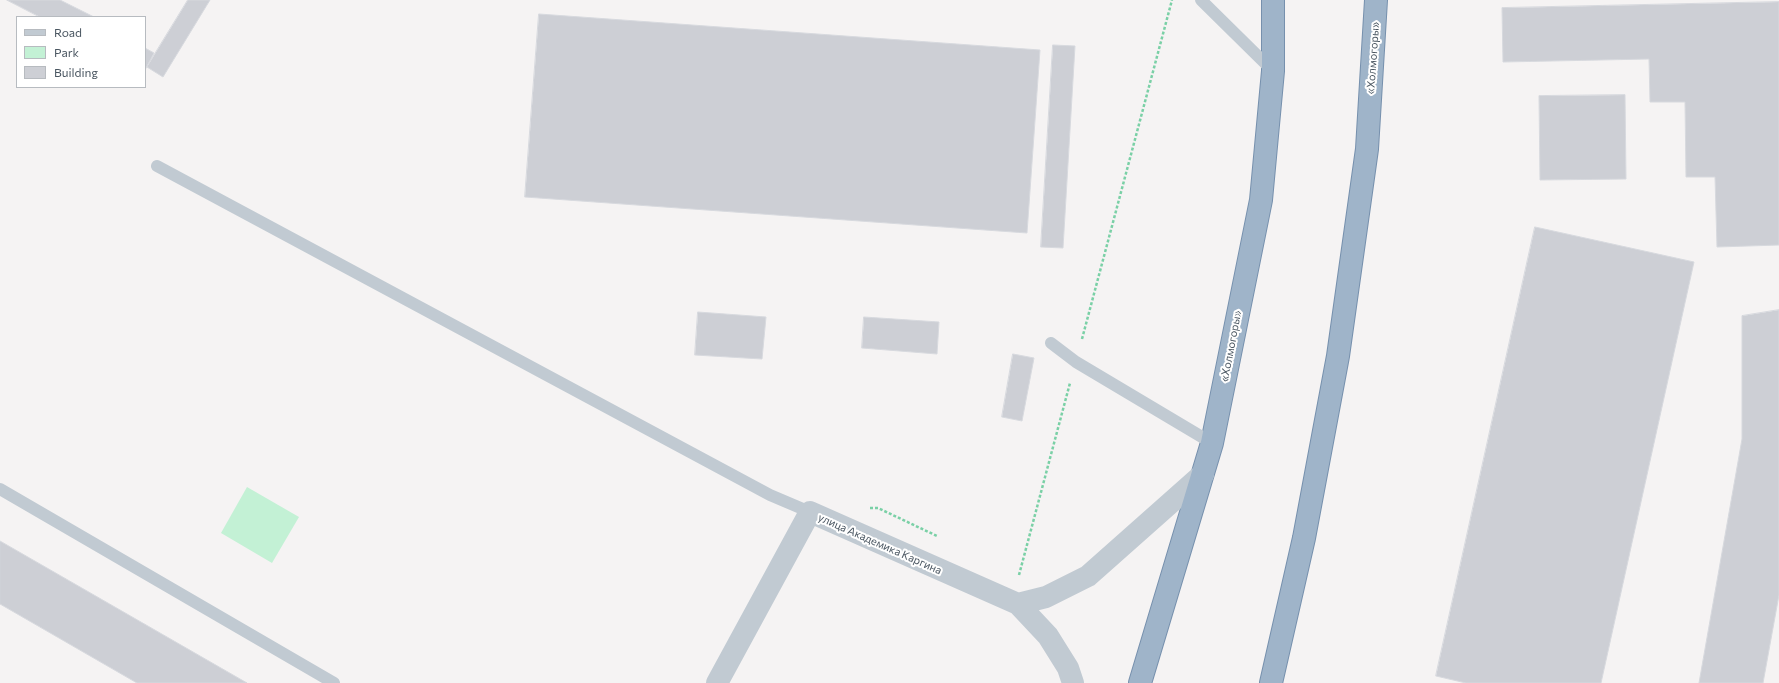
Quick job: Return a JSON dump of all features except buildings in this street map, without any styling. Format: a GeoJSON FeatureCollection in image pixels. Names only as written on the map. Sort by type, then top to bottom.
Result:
{"type":"FeatureCollection","features":[{"type":"Feature","properties":{"kind":"highway","name":"«Холмогоры»"},"geometry":{"type":"LineString","coordinates":[[1140,683],[1212,442],[1261,200],[1273,71],[1274,0]]}},
{"type":"Feature","properties":{"kind":"highway","name":"«Холмогоры»"},"geometry":{"type":"LineString","coordinates":[[1271,683],[1304,538],[1338,356],[1367,149],[1376,0]]}},
{"type":"Feature","properties":{"kind":"street"},"geometry":{"type":"LineString","coordinates":[[1018,604],[1046,597],[1088,576],[1203,474]]}},
{"type":"Feature","properties":{"kind":"street","name":"улица Академика Каргина"},"geometry":{"type":"LineString","coordinates":[[717,683],[810,512],[1018,604],[1048,636],[1068,668],[1073,683]]}},
{"type":"Feature","properties":{"kind":"lane"},"geometry":{"type":"LineString","coordinates":[[1201,0],[1273,71]]}},
{"type":"Feature","properties":{"kind":"lane"},"geometry":{"type":"LineString","coordinates":[[157,166],[770,494],[810,512]]}},
{"type":"Feature","properties":{"kind":"lane"},"geometry":{"type":"LineString","coordinates":[[1051,343],[1076,362],[1212,442]]}},
{"type":"Feature","properties":{"kind":"lane"},"geometry":{"type":"LineString","coordinates":[[0,489],[334,683]]}},
{"type":"Feature","properties":{"kind":"path"},"geometry":{"type":"LineString","coordinates":[[1018,577],[1172,0]]}},
{"type":"Feature","properties":{"kind":"green space"},"geometry":{"type":"Polygon","coordinates":[[[247,487],[299,517],[272,563],[221,533],[247,487]]]}}]}
